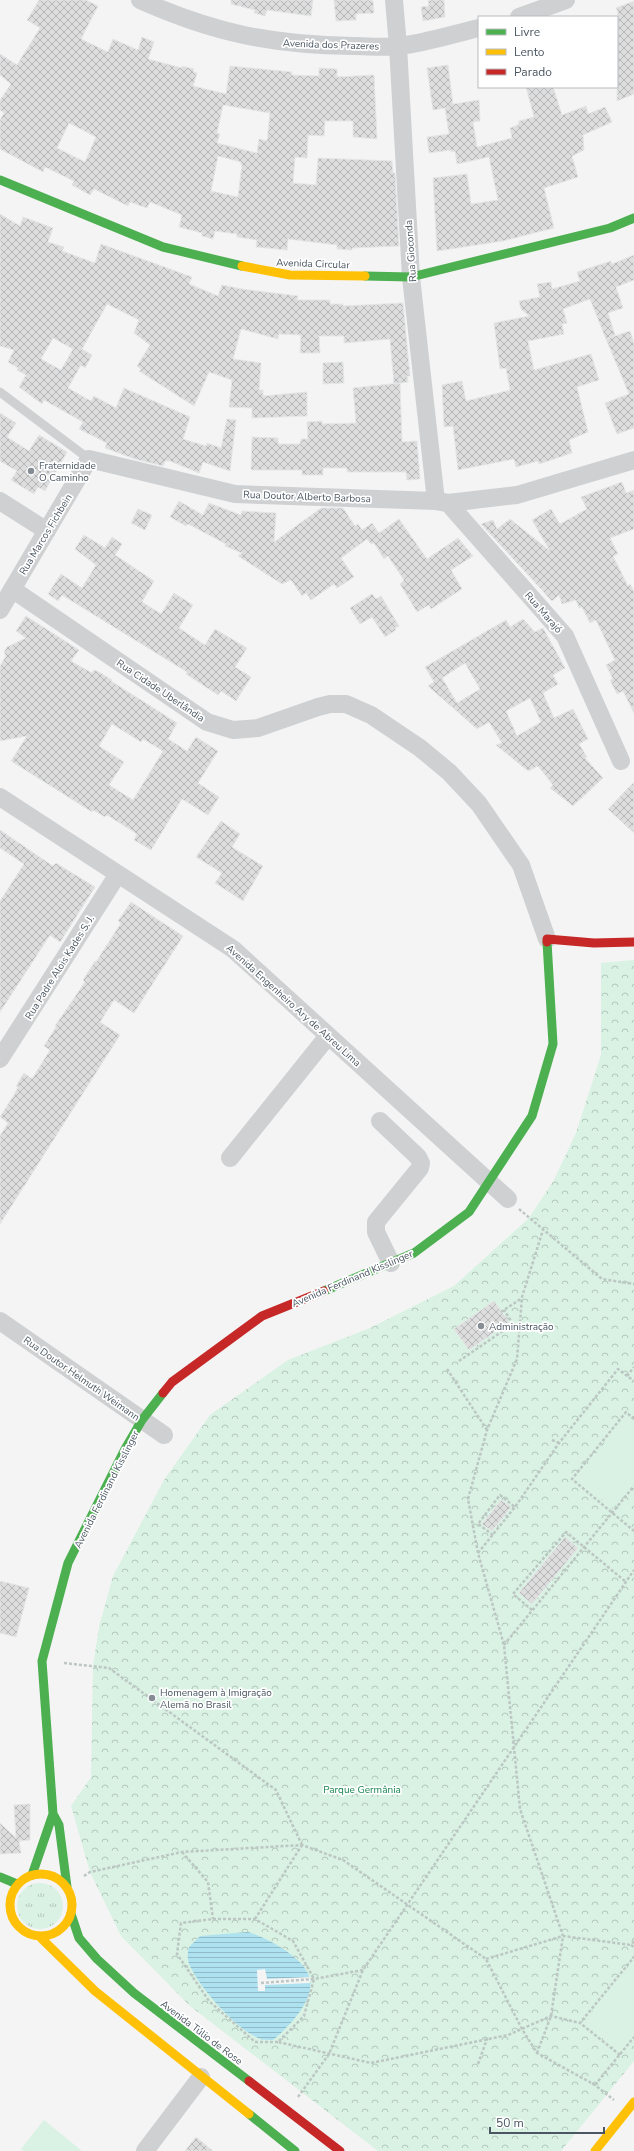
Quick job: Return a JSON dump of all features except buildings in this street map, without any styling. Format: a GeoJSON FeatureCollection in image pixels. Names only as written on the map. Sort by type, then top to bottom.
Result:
{"type":"FeatureCollection","features":[{"type":"Feature","properties":{"kind":"street","name":"Avenida dos Prazeres"},"geometry":{"type":"LineString","coordinates":[[140,0],[202,24],[260,40],[308,45],[398,46],[478,28]]}},
{"type":"Feature","properties":{"kind":"street","name":"Rua Gioconda"},"geometry":{"type":"LineString","coordinates":[[394,0],[411,276],[442,502]]}},
{"type":"Feature","properties":{"kind":"street"},"geometry":{"type":"LineString","coordinates":[[522,16],[566,0]]}},
{"type":"Feature","properties":{"kind":"street","name":"Avenida Circular"},"geometry":{"type":"LineString","coordinates":[[0,180],[163,247],[248,267],[290,275],[411,276],[610,228],[634,218]]}},
{"type":"Feature","properties":{"kind":"street","name":"Rua Doutor Alberto Barbosa"},"geometry":{"type":"LineString","coordinates":[[89,458],[235,494],[442,502],[517,495],[634,460]]}},
{"type":"Feature","properties":{"kind":"street","name":"Rua Marcos Fichbein"},"geometry":{"type":"LineString","coordinates":[[0,610],[89,458]]}},
{"type":"Feature","properties":{"kind":"street"},"geometry":{"type":"LineString","coordinates":[[0,501],[47,531]]}},
{"type":"Feature","properties":{"kind":"street","name":"Rua Marajó"},"geometry":{"type":"LineString","coordinates":[[442,502],[565,636],[621,761]]}},
{"type":"Feature","properties":{"kind":"street","name":"Rua Cidade Uberlândia"},"geometry":{"type":"LineString","coordinates":[[12,589],[207,722],[233,730],[258,728],[318,706],[346,704],[371,715],[392,728]]}},
{"type":"Feature","properties":{"kind":"street","name":"Avenida Ferdinand Kisslinger"},"geometry":{"type":"LineString","coordinates":[[66,1887],[59,1825],[53,1814],[42,1661],[68,1563],[125,1449],[142,1420],[172,1382],[262,1316],[414,1253],[469,1212],[532,1116],[554,1044],[547,939],[521,865],[480,804],[449,772],[420,748],[392,728]]}},
{"type":"Feature","properties":{"kind":"street","name":"Avenida Engenheiro Ary de Abreu Lima"},"geometry":{"type":"LineString","coordinates":[[0,797],[233,948],[508,1199]]}},
{"type":"Feature","properties":{"kind":"street","name":"Rua Padre Alois Kades S. J."},"geometry":{"type":"LineString","coordinates":[[0,1059],[118,874]]}},
{"type":"Feature","properties":{"kind":"street"},"geometry":{"type":"LineString","coordinates":[[547,939],[594,943],[634,942]]}},
{"type":"Feature","properties":{"kind":"street"},"geometry":{"type":"LineString","coordinates":[[230,1158],[328,1036]]}},
{"type":"Feature","properties":{"kind":"street"},"geometry":{"type":"LineString","coordinates":[[380,1121],[418,1157],[421,1163],[420,1168],[376,1222],[376,1232],[391,1263]]}},
{"type":"Feature","properties":{"kind":"street","name":"Rua Doutor Helmuth Weimann"},"geometry":{"type":"LineString","coordinates":[[0,1321],[164,1435]]}},
{"type":"Feature","properties":{"kind":"street","name":"Avenida Ferdinand Kisslinger"},"geometry":{"type":"LineString","coordinates":[[32,1875],[40,1857],[48,1825],[53,1814]]}},
{"type":"Feature","properties":{"kind":"street"},"geometry":{"type":"LineString","coordinates":[[32,1875],[51,1876],[66,1887],[72,1905],[71,1914],[67,1922],[60,1930],[51,1935],[40,1937],[29,1935],[20,1929],[13,1921],[10,1911],[10,1900],[17,1884],[32,1875]]}},
{"type":"Feature","properties":{"kind":"street"},"geometry":{"type":"LineString","coordinates":[[0,1877],[17,1884]]}},
{"type":"Feature","properties":{"kind":"street"},"geometry":{"type":"LineString","coordinates":[[0,1906],[10,1911]]}},
{"type":"Feature","properties":{"kind":"street","name":"Avenida Túlio de Rose"},"geometry":{"type":"LineString","coordinates":[[71,1914],[79,1938],[97,1959],[134,1993],[340,2151]]}},
{"type":"Feature","properties":{"kind":"street"},"geometry":{"type":"LineString","coordinates":[[40,1937],[95,1991],[295,2151]]}},
{"type":"Feature","properties":{"kind":"street"},"geometry":{"type":"LineString","coordinates":[[145,2151],[201,2077]]}},
{"type":"Feature","properties":{"kind":"street"},"geometry":{"type":"LineString","coordinates":[[595,2151],[632,2109]]}},
{"type":"Feature","properties":{"kind":"lane","name":"Rua Doutor Alberto Barbosa"},"geometry":{"type":"LineString","coordinates":[[0,392],[89,458]]}},
{"type":"Feature","properties":{"kind":"path"},"geometry":{"type":"LineString","coordinates":[[508,1199],[602,1279],[634,1284]]}},
{"type":"Feature","properties":{"kind":"path"},"geometry":{"type":"LineString","coordinates":[[537,2053],[551,2016],[563,1936],[520,1809],[515,1745],[504,1645],[478,1553],[468,1499],[488,1430],[517,1359],[522,1297],[543,1230]]}},
{"type":"Feature","properties":{"kind":"path"},"geometry":{"type":"LineString","coordinates":[[459,1362],[512,1324],[503,1311],[522,1297]]}},
{"type":"Feature","properties":{"kind":"path"},"geometry":{"type":"LineString","coordinates":[[627,1376],[634,1367]]}},
{"type":"Feature","properties":{"kind":"path"},"geometry":{"type":"LineString","coordinates":[[448,1369],[488,1430]]}},
{"type":"Feature","properties":{"kind":"path"},"geometry":{"type":"LineString","coordinates":[[478,1553],[515,1507],[559,1443],[618,1369],[634,1381]]}},
{"type":"Feature","properties":{"kind":"path"},"geometry":{"type":"LineString","coordinates":[[634,1419],[626,1412],[572,1479],[634,1531]]}},
{"type":"Feature","properties":{"kind":"path"},"geometry":{"type":"LineString","coordinates":[[552,1440],[559,1443]]}},
{"type":"Feature","properties":{"kind":"path"},"geometry":{"type":"LineString","coordinates":[[504,1645],[634,1486]]}},
{"type":"Feature","properties":{"kind":"path"},"geometry":{"type":"LineString","coordinates":[[492,1535],[478,1524],[500,1495],[515,1507]]}},
{"type":"Feature","properties":{"kind":"path"},"geometry":{"type":"LineString","coordinates":[[532,1610],[513,1594],[566,1532],[626,1582]]}},
{"type":"Feature","properties":{"kind":"path"},"geometry":{"type":"LineString","coordinates":[[288,2110],[329,2054],[363,1970],[634,1570]]}},
{"type":"Feature","properties":{"kind":"path"},"geometry":{"type":"LineString","coordinates":[[64,1663],[109,1668],[276,1790],[302,1845]]}},
{"type":"Feature","properties":{"kind":"path"},"geometry":{"type":"LineString","coordinates":[[255,1919],[302,1845]]}},
{"type":"Feature","properties":{"kind":"path"},"geometry":{"type":"LineString","coordinates":[[66,1887],[90,1872],[182,1852],[302,1845],[343,1860],[486,1959],[522,2029],[537,2053],[595,2085],[632,2109]]}},
{"type":"Feature","properties":{"kind":"path"},"geometry":{"type":"LineString","coordinates":[[182,1852],[208,1882],[213,1919]]}},
{"type":"Feature","properties":{"kind":"path"},"geometry":{"type":"LineString","coordinates":[[278,2042],[304,2016],[314,1979],[293,1941],[255,1919],[213,1919],[181,1923],[177,1954],[209,2001],[255,2042],[278,2042],[371,2063],[487,2038],[508,2035],[551,2016],[580,2023],[620,2055]]}},
{"type":"Feature","properties":{"kind":"path"},"geometry":{"type":"LineString","coordinates":[[486,1959],[563,1936],[631,1945],[634,1947]]}},
{"type":"Feature","properties":{"kind":"path"},"geometry":{"type":"LineString","coordinates":[[631,1945],[634,1941]]}},
{"type":"Feature","properties":{"kind":"path"},"geometry":{"type":"LineString","coordinates":[[580,2023],[634,1957]]}},
{"type":"Feature","properties":{"kind":"path"},"geometry":{"type":"LineString","coordinates":[[261,1982],[314,1979],[363,1970]]}},
{"type":"Feature","properties":{"kind":"path"},"geometry":{"type":"LineString","coordinates":[[595,2085],[634,2037]]}},
{"type":"Feature","properties":{"kind":"path"},"geometry":{"type":"LineString","coordinates":[[478,2064],[487,2038]]}},
{"type":"Feature","properties":{"kind":"green space","name":"Parque Germânia"},"geometry":{"type":"Polygon","coordinates":[[[634,960],[634,2061],[561,2151],[378,2151],[190,2006],[121,1936],[90,1872],[71,1806],[91,1777],[93,1666],[99,1627],[113,1576],[164,1480],[210,1415],[288,1360],[370,1328],[454,1286],[529,1218],[554,1180],[576,1133],[601,1055],[601,963],[634,960]]]}},
{"type":"Feature","properties":{"kind":"green space"},"geometry":{"type":"Polygon","coordinates":[[[626,1416],[634,1422],[634,1482],[613,1508],[576,1479],[626,1416]]]}},
{"type":"Feature","properties":{"kind":"green space"},"geometry":{"type":"Polygon","coordinates":[[[35,1883],[45,1883],[53,1887],[59,1893],[63,1901],[63,1911],[59,1919],[53,1925],[45,1929],[35,1929],[27,1925],[21,1919],[17,1911],[17,1901],[21,1893],[27,1887],[35,1883]]]}},
{"type":"Feature","properties":{"kind":"green space"},"geometry":{"type":"Polygon","coordinates":[[[634,1960],[634,2034],[620,2052],[583,2023],[634,1960]]]}},
{"type":"Feature","properties":{"kind":"green space"},"geometry":{"type":"Polygon","coordinates":[[[44,2120],[82,2151],[24,2151],[21,2149],[44,2120]]]}},
{"type":"Feature","properties":{"kind":"water"},"geometry":{"type":"Polygon","coordinates":[[[248,1932],[265,1938],[293,1956],[307,1971],[310,1979],[308,1996],[304,2005],[293,2021],[273,2040],[258,2038],[239,2026],[220,2008],[203,1987],[191,1968],[188,1960],[189,1947],[200,1936],[248,1932]]]}},
{"type":"Feature","properties":{"kind":"pier"},"geometry":{"type":"Polygon","coordinates":[[[265,1969],[267,1979],[310,1977],[310,1983],[265,1985],[265,1991],[258,1991],[257,1970],[265,1969]]]}},
{"type":"Feature","properties":{"kind":"traffic: fast"},"geometry":{"type":"LineString","coordinates":[[0,180],[163,247],[242,266]]}},
{"type":"Feature","properties":{"kind":"traffic: fast"},"geometry":{"type":"LineString","coordinates":[[365,276],[411,277],[610,228],[634,218]]}},
{"type":"Feature","properties":{"kind":"traffic: fast"},"geometry":{"type":"LineString","coordinates":[[324,1291],[414,1253],[469,1212],[532,1116],[553,1044],[547,942]]}},
{"type":"Feature","properties":{"kind":"traffic: fast"},"geometry":{"type":"LineString","coordinates":[[67,1887],[59,1825],[53,1814],[42,1661],[68,1563],[125,1449],[142,1420],[163,1393]]}},
{"type":"Feature","properties":{"kind":"traffic: fast"},"geometry":{"type":"LineString","coordinates":[[32,1875],[53,1814]]}},
{"type":"Feature","properties":{"kind":"traffic: fast"},"geometry":{"type":"LineString","coordinates":[[0,1877],[17,1884]]}},
{"type":"Feature","properties":{"kind":"traffic: fast"},"geometry":{"type":"LineString","coordinates":[[71,1914],[79,1938],[97,1959],[134,1993],[249,2081]]}},
{"type":"Feature","properties":{"kind":"traffic: fast"},"geometry":{"type":"LineString","coordinates":[[249,2114],[295,2151]]}},
{"type":"Feature","properties":{"kind":"traffic: slow"},"geometry":{"type":"LineString","coordinates":[[242,266],[290,275],[365,276]]}},
{"type":"Feature","properties":{"kind":"traffic: slow"},"geometry":{"type":"LineString","coordinates":[[35,1874],[47,1874],[63,1883],[70,1893],[72,1905],[70,1917],[63,1927],[47,1936],[35,1936],[24,1931],[15,1922],[10,1911],[10,1899],[15,1888],[24,1879],[35,1874]]}},
{"type":"Feature","properties":{"kind":"traffic: slow"},"geometry":{"type":"LineString","coordinates":[[40,1937],[95,1991],[249,2114]]}},
{"type":"Feature","properties":{"kind":"traffic: slow"},"geometry":{"type":"LineString","coordinates":[[595,2151],[634,2102]]}},
{"type":"Feature","properties":{"kind":"traffic: jam"},"geometry":{"type":"LineString","coordinates":[[547,942],[547,939],[594,943],[634,942]]}},
{"type":"Feature","properties":{"kind":"traffic: jam"},"geometry":{"type":"LineString","coordinates":[[163,1393],[172,1382],[262,1316],[324,1291]]}},
{"type":"Feature","properties":{"kind":"traffic: jam"},"geometry":{"type":"LineString","coordinates":[[249,2081],[340,2151]]}},
{"type":"Feature","properties":{"kind":"place","name":"Fraternidade O Caminho"},"geometry":{"type":"Point","coordinates":[31,471]}},
{"type":"Feature","properties":{"kind":"place","name":"Administração"},"geometry":{"type":"Point","coordinates":[481,1326]}},
{"type":"Feature","properties":{"kind":"place","name":"Homenagem à Imigração Alemã no Brasil"},"geometry":{"type":"Point","coordinates":[152,1698]}}]}
